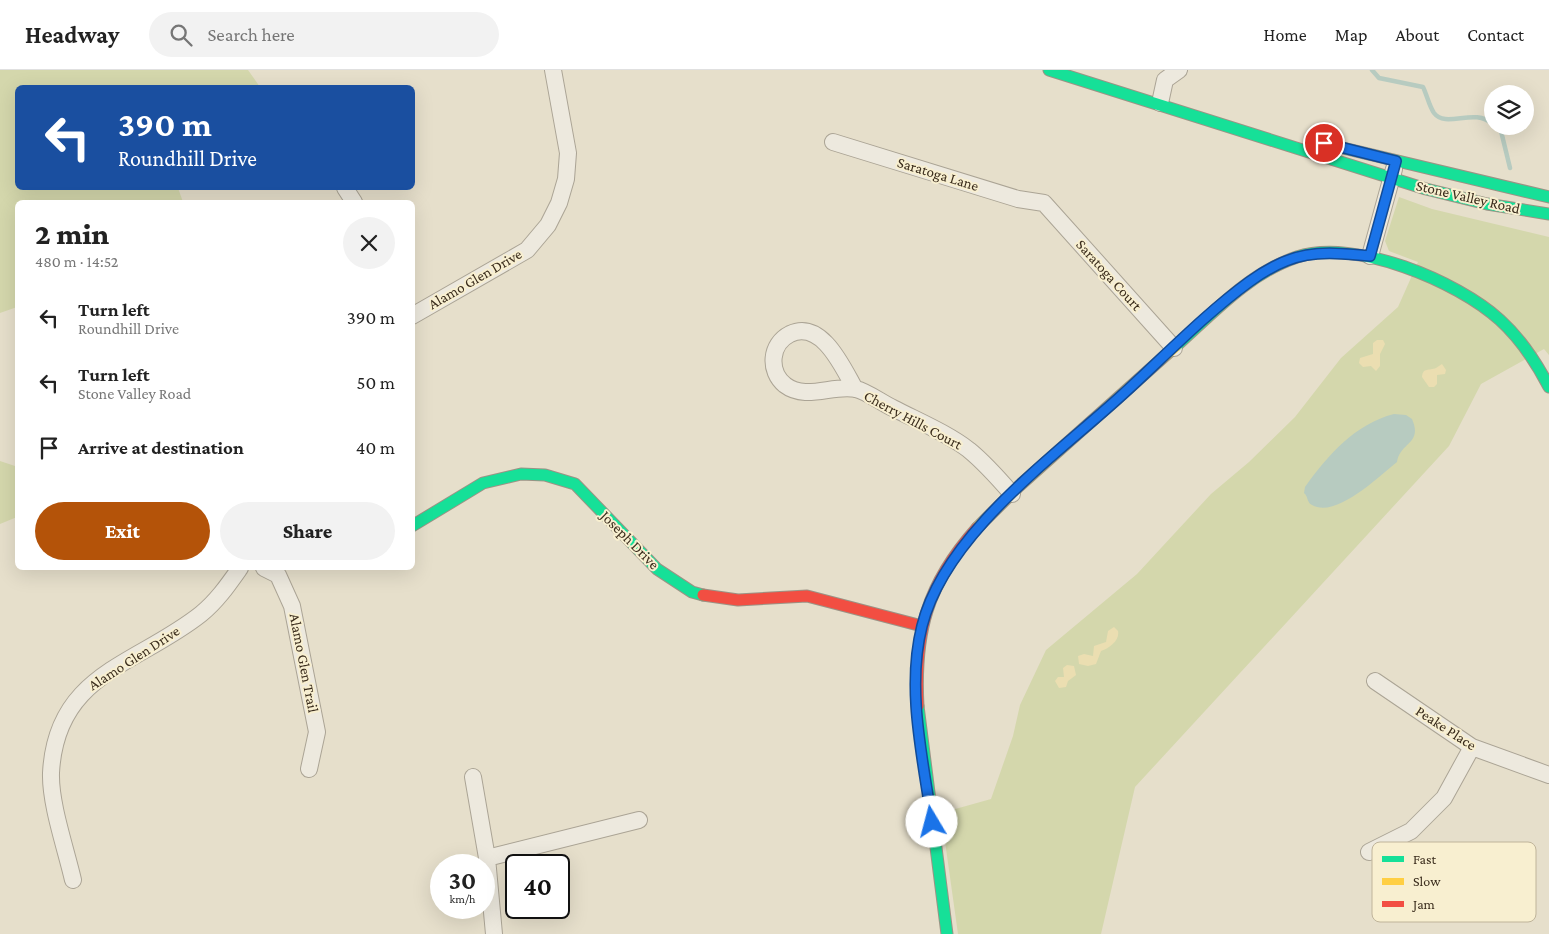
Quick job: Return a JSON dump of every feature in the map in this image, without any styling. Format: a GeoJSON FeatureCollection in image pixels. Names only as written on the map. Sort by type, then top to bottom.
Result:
{"type":"FeatureCollection","features":[{"type":"Feature","properties":{"kind":"street","name":"Alamo Glen Drive"},"geometry":{"type":"LineString","coordinates":[[415,311],[527,250],[548,225],[559,203],[566,179],[568,153],[553,70]]}},
{"type":"Feature","properties":{"kind":"street","name":"Stone Valley Road"},"geometry":{"type":"LineString","coordinates":[[1049,70],[1160,103],[1391,179],[1480,202],[1549,214]]}},
{"type":"Feature","properties":{"kind":"street"},"geometry":{"type":"LineString","coordinates":[[1160,103],[1163,75],[1179,70]]}},
{"type":"Feature","properties":{"kind":"street","name":"Stone Valley Road"},"geometry":{"type":"LineString","coordinates":[[1160,103],[1311,140]]}},
{"type":"Feature","properties":{"kind":"street","name":"Saratoga Lane"},"geometry":{"type":"LineString","coordinates":[[833,142],[1018,198],[1044,203]]}},
{"type":"Feature","properties":{"kind":"street","name":"Stone Valley Road"},"geometry":{"type":"LineString","coordinates":[[1330,145],[1549,197]]}},
{"type":"Feature","properties":{"kind":"street"},"geometry":{"type":"LineString","coordinates":[[1370,256],[1396,161]]}},
{"type":"Feature","properties":{"kind":"street","name":"Saratoga Court"},"geometry":{"type":"LineString","coordinates":[[1044,203],[1174,348]]}},
{"type":"Feature","properties":{"kind":"street"},"geometry":{"type":"LineString","coordinates":[[947,934],[916,709],[917,668],[922,626],[931,600],[948,565],[966,540],[1012,494],[1237,291],[1262,273],[1291,258],[1309,253],[1333,252],[1370,256],[1456,290],[1491,313],[1516,335],[1549,387]]}},
{"type":"Feature","properties":{"kind":"street","name":"Cherry Hills Court"},"geometry":{"type":"LineString","coordinates":[[855,389],[838,359],[818,336],[802,331],[796,332],[788,335],[778,345],[773,359],[775,370],[780,380],[791,389],[806,392],[855,389],[969,450],[1012,494]]}},
{"type":"Feature","properties":{"kind":"street","name":"Joseph Drive"},"geometry":{"type":"LineString","coordinates":[[415,524],[483,484],[521,474],[545,475],[575,484],[657,569],[692,592],[715,598],[738,600],[807,596],[922,626]]}},
{"type":"Feature","properties":{"kind":"street","name":"Alamo Glen Drive"},"geometry":{"type":"LineString","coordinates":[[73,880],[52,788],[51,774],[58,729],[72,706],[92,682],[202,613],[224,592],[239,570]]}},
{"type":"Feature","properties":{"kind":"street","name":"Alamo Glen Trail"},"geometry":{"type":"LineString","coordinates":[[268,570],[278,575],[292,606],[317,732],[309,769]]}},
{"type":"Feature","properties":{"kind":"street","name":"Peake Place"},"geometry":{"type":"LineString","coordinates":[[1375,681],[1472,747],[1549,775]]}},
{"type":"Feature","properties":{"kind":"street"},"geometry":{"type":"LineString","coordinates":[[1390,842],[1411,831],[1444,798],[1472,747]]}},
{"type":"Feature","properties":{"kind":"street"},"geometry":{"type":"LineString","coordinates":[[473,777],[486,854]]}},
{"type":"Feature","properties":{"kind":"street"},"geometry":{"type":"LineString","coordinates":[[495,856],[639,820]]}},
{"type":"Feature","properties":{"kind":"street"},"geometry":{"type":"LineString","coordinates":[[493,919],[494,934]]}},
{"type":"Feature","properties":{"kind":"green space"},"geometry":{"type":"Polygon","coordinates":[[[0,70],[248,70],[259,85],[15,85],[15,190],[179,190],[182,200],[15,200],[15,308],[0,313],[0,70]]]}},
{"type":"Feature","properties":{"kind":"green space"},"geometry":{"type":"Polygon","coordinates":[[[1399,197],[1432,209],[1549,237],[1549,355],[1544,349],[1481,384],[1449,446],[1135,787],[1101,934],[958,934],[941,813],[991,799],[1013,736],[1020,705],[1046,650],[1137,574],[1211,494],[1249,462],[1295,417],[1341,358],[1398,307],[1418,262],[1389,251],[1385,241],[1399,197]]]}},
{"type":"Feature","properties":{"kind":"green space"},"geometry":{"type":"Polygon","coordinates":[[[0,461],[15,466],[15,518],[0,524],[0,461]]]}},
{"type":"Feature","properties":{"kind":"sand"},"geometry":{"type":"Polygon","coordinates":[[[1377,340],[1383,340],[1385,344],[1380,354],[1380,366],[1376,371],[1371,366],[1363,367],[1359,363],[1360,358],[1373,354],[1373,343],[1377,340]]]}},
{"type":"Feature","properties":{"kind":"sand"},"geometry":{"type":"Polygon","coordinates":[[[1442,364],[1446,370],[1445,374],[1437,375],[1437,384],[1434,387],[1429,387],[1422,377],[1424,372],[1442,364]]]}},
{"type":"Feature","properties":{"kind":"sand"},"geometry":{"type":"Polygon","coordinates":[[[1114,627],[1118,631],[1116,640],[1111,646],[1101,651],[1096,664],[1088,666],[1079,664],[1078,656],[1084,654],[1093,656],[1094,646],[1106,642],[1108,631],[1114,627]]]}},
{"type":"Feature","properties":{"kind":"sand"},"geometry":{"type":"Polygon","coordinates":[[[1067,665],[1074,666],[1076,675],[1068,681],[1066,687],[1059,688],[1055,681],[1058,677],[1064,677],[1063,668],[1067,665]]]}},
{"type":"Feature","properties":{"kind":"shaded area"},"geometry":{"type":"Polygon","coordinates":[[[1394,414],[1406,415],[1412,419],[1415,427],[1413,438],[1402,450],[1397,462],[1357,494],[1345,501],[1322,508],[1310,504],[1304,493],[1305,487],[1333,452],[1367,425],[1394,414]]]}},
{"type":"Feature","properties":{"kind":"waterway"},"geometry":{"type":"LineString","coordinates":[[1372,70],[1379,78],[1423,87],[1432,110],[1439,117],[1446,119],[1469,117],[1484,119]]}},
{"type":"Feature","properties":{"kind":"waterway"},"geometry":{"type":"LineString","coordinates":[[1502,135],[1510,168]]}},
{"type":"Feature","properties":{"kind":"traffic: fast"},"geometry":{"type":"LineString","coordinates":[[1049,70],[1426,189],[1487,204],[1549,214]]}},
{"type":"Feature","properties":{"kind":"traffic: fast"},"geometry":{"type":"LineString","coordinates":[[1343,148],[1549,197]]}},
{"type":"Feature","properties":{"kind":"traffic: fast"},"geometry":{"type":"LineString","coordinates":[[1176,346],[1232,295],[1263,273],[1297,257],[1321,253],[1347,253],[1375,258],[1404,267],[1432,278],[1481,305],[1515,335],[1549,387]]}},
{"type":"Feature","properties":{"kind":"traffic: fast"},"geometry":{"type":"LineString","coordinates":[[415,524],[483,483],[521,474],[545,475],[575,484],[657,569],[692,592],[703,595]]}},
{"type":"Feature","properties":{"kind":"traffic: fast"},"geometry":{"type":"LineString","coordinates":[[918,706],[947,934]]}},
{"type":"Feature","properties":{"kind":"traffic: slow"},"geometry":{"type":"LineString","coordinates":[[977,528],[1018,487],[1176,346]]}},
{"type":"Feature","properties":{"kind":"traffic: jam"},"geometry":{"type":"LineString","coordinates":[[918,706],[918,655],[927,610],[935,589],[946,569],[977,528]]}},
{"type":"Feature","properties":{"kind":"traffic: jam"},"geometry":{"type":"LineString","coordinates":[[703,595],[738,600],[807,596],[922,626]]}},
{"type":"Feature","properties":{"kind":"route"},"geometry":{"type":"LineString","coordinates":[[932,822],[916,709],[917,668],[918,646],[922,626],[938,582],[966,540],[1012,494],[1237,291],[1262,273],[1291,258],[1309,253],[1333,252],[1370,256],[1396,161],[1324,143]]}}]}
